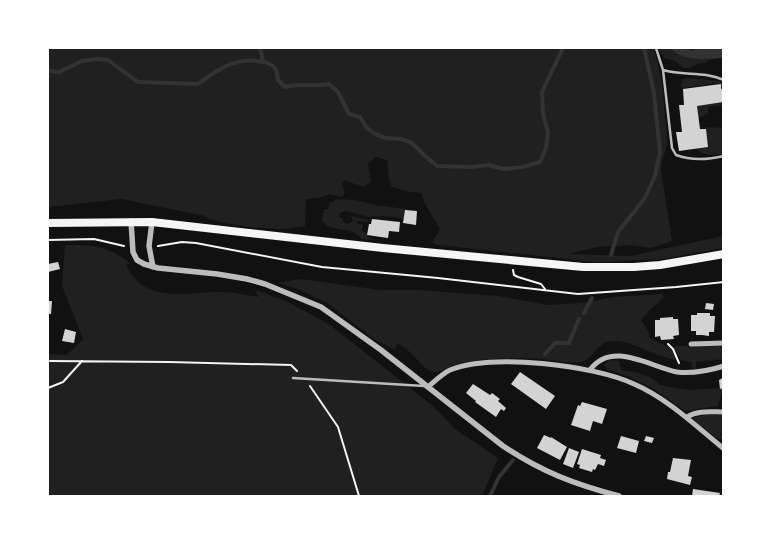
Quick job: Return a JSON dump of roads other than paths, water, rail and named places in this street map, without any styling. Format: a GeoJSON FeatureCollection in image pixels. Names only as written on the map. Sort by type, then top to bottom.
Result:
{"type":"FeatureCollection","features":[{"type":"Feature","properties":{"kind":"main road"},"geometry":{"type":"LineString","coordinates":[[48,223],[152,222],[383,248],[583,267],[634,267],[685,262],[724,254]]}},
{"type":"Feature","properties":{"kind":"street"},"geometry":{"type":"LineString","coordinates":[[131,221],[133,252],[137,260],[153,267],[247,279],[305,299],[336,317],[428,386],[503,446],[524,460],[562,479],[619,496]]}},
{"type":"Feature","properties":{"kind":"street"},"geometry":{"type":"LineString","coordinates":[[152,222],[148,246],[153,267]]}},
{"type":"Feature","properties":{"kind":"street"},"geometry":{"type":"LineString","coordinates":[[691,344],[724,344]]}},
{"type":"Feature","properties":{"kind":"street"},"geometry":{"type":"LineString","coordinates":[[590,370],[601,360],[616,356],[639,360],[677,372],[699,372],[724,366]]}},
{"type":"Feature","properties":{"kind":"street"},"geometry":{"type":"LineString","coordinates":[[428,386],[448,371],[472,365],[546,363],[605,373],[636,384],[686,417],[721,444],[724,449]]}},
{"type":"Feature","properties":{"kind":"street"},"geometry":{"type":"LineString","coordinates":[[686,417],[694,413],[724,412]]}},
{"type":"Feature","properties":{"kind":"lane"},"geometry":{"type":"LineString","coordinates":[[656,48],[663,70],[672,148],[676,155],[687,159],[702,160],[724,156]]}},
{"type":"Feature","properties":{"kind":"lane"},"geometry":{"type":"LineString","coordinates":[[663,70],[682,74],[716,76],[724,80]]}},
{"type":"Feature","properties":{"kind":"lane"},"geometry":{"type":"LineString","coordinates":[[294,378],[428,386]]}},
{"type":"Feature","properties":{"kind":"waterway"},"geometry":{"type":"LineString","coordinates":[[260,48],[263,61]]}},
{"type":"Feature","properties":{"kind":"waterway"},"geometry":{"type":"LineString","coordinates":[[48,71],[59,72],[82,61],[97,59],[108,60],[138,82],[198,84],[213,73],[236,62],[263,62],[275,68],[278,80],[285,87],[329,84],[338,92],[349,114],[360,117],[367,128],[375,134],[386,138],[401,139],[412,143],[437,166],[471,167],[488,165],[503,169],[522,167],[540,162],[546,148],[548,132],[543,114],[542,92],[563,48]]}},
{"type":"Feature","properties":{"kind":"waterway"},"geometry":{"type":"LineString","coordinates":[[611,255],[618,232],[645,198],[655,176],[660,152],[654,93],[644,48]]}},
{"type":"Feature","properties":{"kind":"waterway"},"geometry":{"type":"LineString","coordinates":[[584,313],[592,298]]}},
{"type":"Feature","properties":{"kind":"waterway"},"geometry":{"type":"LineString","coordinates":[[545,354],[555,343],[569,343],[579,319]]}},
{"type":"Feature","properties":{"kind":"waterway"},"geometry":{"type":"LineString","coordinates":[[490,496],[499,477],[513,460]]}}]}
